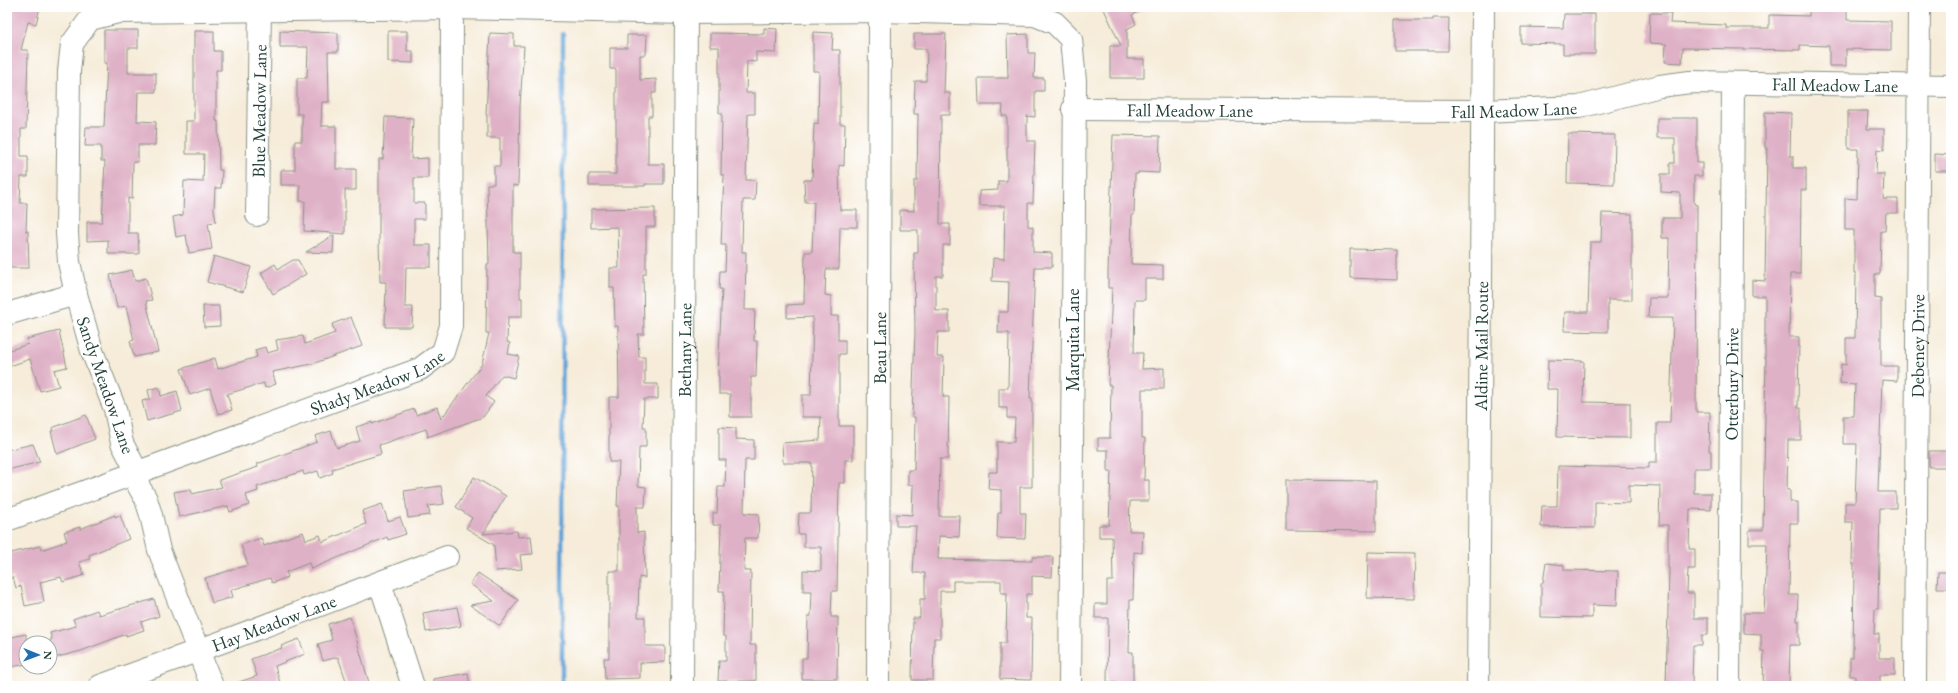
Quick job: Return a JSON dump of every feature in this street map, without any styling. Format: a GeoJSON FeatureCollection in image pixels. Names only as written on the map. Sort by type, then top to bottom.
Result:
{"type":"FeatureCollection","features":[{"type":"Feature","properties":{"kind":"street","name":"Aldine Mail Route"},"geometry":{"type":"LineString","coordinates":[[1478,686],[1483,7]]}},
{"type":"Feature","properties":{"kind":"street","name":"Debeney Drive"},"geometry":{"type":"LineString","coordinates":[[1915,686],[1919,7]]}},
{"type":"Feature","properties":{"kind":"street"},"geometry":{"type":"LineString","coordinates":[[260,9],[452,8],[686,13],[778,10],[880,11]]}},
{"type":"Feature","properties":{"kind":"street","name":"Shady Meadow Lane"},"geometry":{"type":"LineString","coordinates":[[7,520],[420,369],[443,352],[451,326],[452,8]]}},
{"type":"Feature","properties":{"kind":"street","name":"Sandy Meadow Lane"},"geometry":{"type":"LineString","coordinates":[[212,686],[200,650],[159,550],[146,499],[138,486],[135,468],[122,442],[115,409],[92,351],[76,294],[69,262],[67,233],[69,71],[72,44],[90,19],[118,12],[260,9]]}},
{"type":"Feature","properties":{"kind":"street","name":"Blue Meadow Lane"},"geometry":{"type":"LineString","coordinates":[[257,215],[260,9]]}},
{"type":"Feature","properties":{"kind":"street","name":"Marquita Lane"},"geometry":{"type":"LineString","coordinates":[[880,11],[1035,15],[1054,23],[1071,39],[1075,81],[1070,686]]}},
{"type":"Feature","properties":{"kind":"street","name":"Beau Lane"},"geometry":{"type":"LineString","coordinates":[[878,686],[880,11]]}},
{"type":"Feature","properties":{"kind":"street","name":"Bethany Lane"},"geometry":{"type":"LineString","coordinates":[[682,686],[686,13]]}},
{"type":"Feature","properties":{"kind":"street","name":"Fall Meadow Lane"},"geometry":{"type":"LineString","coordinates":[[1074,109],[1482,111],[1579,107],[1660,86],[1690,82],[1951,86]]}},
{"type":"Feature","properties":{"kind":"street","name":"Otterbury Drive"},"geometry":{"type":"LineString","coordinates":[[1729,686],[1733,83]]}},
{"type":"Feature","properties":{"kind":"street"},"geometry":{"type":"LineString","coordinates":[[7,314],[76,294]]}},
{"type":"Feature","properties":{"kind":"street","name":"Hay Meadow Lane"},"geometry":{"type":"LineString","coordinates":[[100,686],[447,557]]}},
{"type":"Feature","properties":{"kind":"street"},"geometry":{"type":"LineString","coordinates":[[380,583],[413,686]]}},
{"type":"Feature","properties":{"kind":"building"},"geometry":{"type":"Polygon","coordinates":[[[7,7],[40,7],[36,24],[28,22],[21,50],[28,50],[26,129],[21,129],[21,156],[28,156],[28,177],[21,177],[20,203],[27,203],[26,232],[28,231],[29,268],[7,268],[7,7]]]}},
{"type":"Feature","properties":{"kind":"building"},"geometry":{"type":"Polygon","coordinates":[[[1103,7],[1149,7],[1132,15],[1136,24],[1127,29],[1127,59],[1144,59],[1144,78],[1110,78],[1110,46],[1121,46],[1103,7]]]}},
{"type":"Feature","properties":{"kind":"building"},"geometry":{"type":"Polygon","coordinates":[[[1809,7],[1847,7],[1847,20],[1891,21],[1891,50],[1846,49],[1846,66],[1829,66],[1829,46],[1800,45],[1800,50],[1683,48],[1682,63],[1665,62],[1666,44],[1649,43],[1650,13],[1671,13],[1670,23],[1726,25],[1726,28],[1769,28],[1769,15],[1809,16],[1809,7]]]}},
{"type":"Feature","properties":{"kind":"building"},"geometry":{"type":"Polygon","coordinates":[[[1564,14],[1595,14],[1595,54],[1563,54],[1563,44],[1521,43],[1521,27],[1563,28],[1564,14]]]}},
{"type":"Feature","properties":{"kind":"building"},"geometry":{"type":"Polygon","coordinates":[[[1433,18],[1449,18],[1448,51],[1395,51],[1395,20],[1433,20],[1433,18]]]}},
{"type":"Feature","properties":{"kind":"building"},"geometry":{"type":"Polygon","coordinates":[[[764,28],[777,29],[776,53],[756,52],[756,62],[747,61],[746,93],[755,93],[755,114],[748,114],[746,180],[756,180],[755,200],[743,200],[742,252],[746,252],[745,310],[755,310],[754,341],[757,341],[756,377],[751,377],[751,417],[730,417],[730,394],[719,394],[718,376],[722,289],[719,289],[720,271],[725,271],[726,245],[721,245],[724,175],[721,175],[722,113],[719,113],[719,47],[710,47],[710,33],[764,34],[764,28]]]}},
{"type":"Feature","properties":{"kind":"building"},"geometry":{"type":"Polygon","coordinates":[[[104,30],[138,30],[138,48],[128,48],[128,73],[156,73],[156,92],[138,92],[137,121],[156,122],[155,145],[138,145],[138,162],[133,162],[132,199],[128,198],[128,233],[138,233],[139,254],[108,254],[108,240],[87,241],[87,222],[102,222],[105,161],[101,161],[101,146],[85,146],[86,127],[104,127],[107,63],[104,63],[104,30]]]}},
{"type":"Feature","properties":{"kind":"building"},"geometry":{"type":"Polygon","coordinates":[[[194,31],[214,31],[214,51],[221,51],[221,70],[216,70],[216,121],[218,121],[219,170],[222,170],[221,188],[215,188],[214,210],[216,222],[208,223],[212,249],[189,253],[186,235],[176,237],[173,217],[183,215],[184,181],[203,182],[204,154],[186,154],[186,121],[194,121],[194,31]]]}},
{"type":"Feature","properties":{"kind":"building"},"geometry":{"type":"Polygon","coordinates":[[[280,31],[338,33],[338,52],[328,52],[329,102],[322,102],[321,126],[336,126],[336,169],[356,169],[356,190],[345,190],[345,234],[304,231],[305,201],[300,201],[300,185],[281,185],[281,170],[295,170],[295,141],[302,141],[302,114],[297,114],[297,78],[307,78],[308,47],[280,47],[280,31]]]}},
{"type":"Feature","properties":{"kind":"building"},"geometry":{"type":"Polygon","coordinates":[[[388,31],[407,31],[407,51],[413,51],[413,63],[388,62],[388,31]]]}},
{"type":"Feature","properties":{"kind":"building"},"geometry":{"type":"Polygon","coordinates":[[[813,32],[833,33],[832,50],[840,50],[840,124],[845,124],[844,166],[839,165],[840,210],[857,210],[857,227],[840,227],[839,269],[826,269],[825,295],[831,296],[831,316],[838,316],[838,340],[845,340],[845,354],[839,354],[839,426],[853,426],[853,460],[845,460],[845,483],[839,483],[837,591],[832,591],[831,617],[838,617],[837,679],[802,679],[802,658],[807,658],[808,616],[811,616],[812,591],[803,591],[803,570],[821,571],[821,547],[804,547],[804,534],[798,534],[799,513],[811,513],[812,463],[783,463],[782,443],[820,440],[821,417],[802,417],[802,395],[811,395],[813,317],[787,318],[787,305],[804,304],[805,252],[812,252],[814,202],[805,202],[804,180],[812,180],[814,123],[818,124],[819,71],[813,71],[813,32]]]}},
{"type":"Feature","properties":{"kind":"building"},"geometry":{"type":"Polygon","coordinates":[[[490,33],[514,34],[514,46],[524,46],[520,106],[518,186],[513,185],[513,252],[520,252],[520,298],[522,298],[522,317],[508,317],[507,342],[510,343],[508,354],[519,356],[514,378],[502,375],[486,396],[494,402],[483,417],[427,437],[428,435],[426,429],[379,445],[381,454],[332,469],[333,473],[320,478],[318,471],[304,475],[303,471],[257,487],[258,491],[246,495],[249,505],[230,512],[228,506],[179,517],[174,492],[191,489],[192,494],[222,487],[219,480],[258,467],[257,464],[317,442],[315,436],[331,431],[337,448],[360,441],[356,427],[372,422],[372,424],[414,409],[416,415],[437,407],[441,419],[482,364],[489,333],[486,333],[487,264],[489,264],[487,184],[494,184],[494,166],[500,166],[500,138],[487,138],[486,115],[490,33]]]}},
{"type":"Feature","properties":{"kind":"building"},"geometry":{"type":"Polygon","coordinates":[[[914,34],[946,34],[944,93],[950,93],[950,115],[941,115],[940,224],[950,224],[950,245],[943,245],[943,276],[936,276],[936,311],[949,311],[949,332],[938,332],[937,357],[944,357],[943,397],[949,397],[948,459],[940,459],[939,516],[960,516],[959,537],[939,536],[938,559],[1032,561],[1032,557],[1053,557],[1052,577],[1032,576],[1032,594],[1026,594],[1026,618],[1032,618],[1031,680],[1000,679],[1000,643],[1006,643],[1007,593],[1001,593],[1001,581],[953,581],[953,591],[940,591],[940,638],[934,638],[933,680],[912,680],[913,618],[920,618],[920,599],[925,599],[925,573],[913,573],[916,526],[896,526],[896,514],[912,515],[913,485],[908,485],[908,470],[914,470],[915,417],[912,417],[915,332],[914,253],[918,253],[918,230],[900,230],[900,210],[914,211],[914,181],[917,181],[918,114],[914,114],[915,81],[926,81],[927,49],[914,49],[914,34]]]}},
{"type":"Feature","properties":{"kind":"building"},"geometry":{"type":"Polygon","coordinates":[[[1028,34],[1028,53],[1035,53],[1034,78],[1044,78],[1044,91],[1035,91],[1035,117],[1027,116],[1027,141],[1035,141],[1033,203],[1028,203],[1028,226],[1033,227],[1033,252],[1052,253],[1052,267],[1035,267],[1030,398],[1032,398],[1032,487],[1020,487],[1020,513],[1026,513],[1025,539],[997,538],[998,513],[1001,513],[1001,490],[988,489],[989,472],[997,472],[997,442],[1014,442],[1015,418],[1007,418],[1007,408],[999,408],[999,388],[1008,388],[1009,333],[998,333],[999,312],[1008,312],[1009,282],[992,281],[993,258],[1004,259],[1005,206],[979,206],[979,191],[998,190],[998,181],[1007,181],[1007,116],[1002,116],[1003,105],[979,105],[978,78],[1008,78],[1007,35],[1028,34]]]}},
{"type":"Feature","properties":{"kind":"building"},"geometry":{"type":"Polygon","coordinates":[[[627,35],[647,35],[646,55],[640,55],[640,80],[656,79],[656,93],[652,93],[652,116],[648,116],[648,164],[664,164],[664,184],[645,184],[645,186],[589,186],[589,174],[616,174],[616,69],[610,69],[610,48],[627,48],[627,35]]]}},
{"type":"Feature","properties":{"kind":"building"},"geometry":{"type":"Polygon","coordinates":[[[1848,111],[1868,111],[1867,129],[1884,129],[1884,150],[1877,149],[1876,174],[1884,174],[1883,199],[1898,199],[1898,213],[1886,213],[1885,231],[1881,231],[1880,274],[1875,274],[1875,298],[1881,299],[1881,366],[1897,366],[1897,381],[1882,380],[1878,492],[1896,492],[1896,508],[1880,508],[1878,609],[1875,609],[1874,634],[1879,634],[1879,658],[1895,658],[1895,675],[1880,675],[1880,686],[1855,686],[1855,676],[1850,676],[1850,658],[1853,658],[1853,522],[1845,522],[1845,503],[1855,503],[1857,444],[1843,444],[1843,416],[1854,416],[1855,384],[1840,383],[1841,364],[1846,365],[1846,338],[1855,338],[1856,273],[1854,273],[1854,230],[1845,230],[1845,198],[1857,199],[1858,149],[1848,149],[1848,111]]]}},
{"type":"Feature","properties":{"kind":"building"},"geometry":{"type":"Polygon","coordinates":[[[1765,112],[1791,113],[1790,156],[1793,156],[1793,168],[1806,168],[1806,190],[1801,190],[1800,274],[1790,274],[1789,337],[1799,337],[1798,408],[1801,408],[1801,440],[1788,440],[1787,490],[1790,490],[1790,502],[1798,502],[1798,523],[1790,523],[1789,595],[1798,595],[1797,621],[1799,621],[1799,645],[1790,645],[1789,686],[1763,686],[1764,651],[1761,651],[1761,634],[1744,633],[1744,613],[1764,613],[1766,572],[1767,544],[1749,544],[1749,530],[1763,530],[1766,358],[1765,296],[1752,296],[1752,280],[1765,281],[1767,148],[1765,148],[1765,112]]]}},
{"type":"Feature","properties":{"kind":"building"},"geometry":{"type":"Polygon","coordinates":[[[385,117],[413,118],[411,159],[428,158],[428,178],[414,178],[414,203],[425,203],[425,219],[414,219],[414,245],[431,245],[431,267],[406,267],[405,307],[413,307],[412,327],[385,327],[386,282],[380,282],[379,159],[383,159],[385,117]]]}},
{"type":"Feature","properties":{"kind":"building"},"geometry":{"type":"Polygon","coordinates":[[[1657,118],[1697,118],[1697,163],[1702,163],[1702,176],[1694,176],[1694,204],[1697,205],[1696,412],[1710,412],[1709,451],[1711,451],[1711,468],[1694,468],[1694,493],[1711,493],[1711,510],[1690,509],[1689,549],[1695,549],[1695,569],[1688,569],[1687,593],[1694,593],[1694,618],[1708,618],[1708,635],[1702,635],[1702,645],[1693,645],[1692,686],[1666,686],[1669,568],[1668,525],[1659,525],[1660,486],[1629,485],[1629,503],[1595,502],[1595,528],[1541,527],[1542,506],[1557,506],[1558,466],[1649,468],[1649,462],[1657,462],[1657,423],[1670,423],[1673,318],[1648,318],[1649,298],[1668,298],[1669,238],[1662,238],[1662,218],[1680,218],[1680,193],[1661,192],[1661,174],[1670,174],[1670,163],[1675,163],[1675,138],[1657,138],[1657,118]]]}},
{"type":"Feature","properties":{"kind":"building"},"geometry":{"type":"Polygon","coordinates":[[[1568,134],[1615,135],[1614,184],[1567,183],[1568,134]]]}},
{"type":"Feature","properties":{"kind":"building"},"geometry":{"type":"Polygon","coordinates":[[[1113,135],[1160,136],[1159,173],[1138,172],[1138,174],[1135,174],[1134,215],[1132,215],[1131,264],[1163,265],[1163,279],[1145,279],[1145,300],[1135,300],[1134,353],[1143,353],[1142,369],[1164,368],[1164,389],[1142,389],[1142,438],[1145,438],[1144,480],[1149,480],[1149,501],[1130,501],[1129,531],[1143,531],[1142,553],[1134,552],[1133,600],[1130,600],[1129,652],[1133,652],[1133,683],[1107,682],[1108,618],[1095,618],[1095,604],[1107,604],[1107,581],[1113,581],[1112,537],[1099,537],[1099,525],[1109,525],[1111,471],[1108,471],[1108,450],[1098,450],[1098,438],[1110,438],[1111,385],[1108,385],[1112,288],[1108,288],[1108,272],[1113,135]]]}},
{"type":"Feature","properties":{"kind":"building"},"geometry":{"type":"Polygon","coordinates":[[[1935,154],[1951,155],[1951,171],[1935,171],[1935,154]]]}},
{"type":"Feature","properties":{"kind":"building"},"geometry":{"type":"Polygon","coordinates":[[[655,208],[655,227],[646,227],[646,274],[643,274],[644,334],[638,334],[639,357],[645,357],[645,384],[658,384],[658,399],[644,399],[643,427],[646,427],[646,447],[639,447],[638,486],[646,487],[645,507],[637,507],[637,533],[644,532],[645,578],[639,577],[638,617],[645,617],[645,646],[665,646],[665,662],[640,663],[640,678],[605,679],[604,658],[609,658],[609,571],[619,571],[619,506],[617,506],[619,462],[609,462],[609,397],[619,397],[618,326],[615,326],[614,288],[610,288],[610,268],[619,268],[618,227],[591,228],[591,209],[655,208]]]}},
{"type":"Feature","properties":{"kind":"building"},"geometry":{"type":"Polygon","coordinates":[[[1602,213],[1632,214],[1632,300],[1608,300],[1608,332],[1564,331],[1565,312],[1588,312],[1590,242],[1601,242],[1602,213]]]}},
{"type":"Feature","properties":{"kind":"building"},"geometry":{"type":"Polygon","coordinates":[[[334,235],[333,253],[306,252],[334,235]]]}},
{"type":"Feature","properties":{"kind":"building"},"geometry":{"type":"Polygon","coordinates":[[[1350,249],[1397,250],[1397,280],[1350,278],[1350,249]]]}},
{"type":"Feature","properties":{"kind":"building"},"geometry":{"type":"Polygon","coordinates":[[[214,256],[251,267],[243,292],[207,282],[214,256]]]}},
{"type":"Feature","properties":{"kind":"building"},"geometry":{"type":"Polygon","coordinates":[[[293,260],[298,260],[306,274],[273,294],[261,273],[275,264],[278,269],[293,260]]]}},
{"type":"Feature","properties":{"kind":"building"},"geometry":{"type":"Polygon","coordinates":[[[132,270],[135,281],[146,278],[152,300],[146,301],[158,352],[134,357],[130,341],[134,340],[126,306],[117,308],[110,275],[132,270]]]}},
{"type":"Feature","properties":{"kind":"building"},"geometry":{"type":"Polygon","coordinates":[[[203,306],[219,306],[220,326],[204,327],[203,306]]]}},
{"type":"Feature","properties":{"kind":"building"},"geometry":{"type":"Polygon","coordinates":[[[351,317],[362,346],[312,364],[272,372],[276,384],[265,388],[264,383],[227,394],[232,410],[218,414],[210,388],[190,395],[181,369],[215,358],[218,369],[257,357],[255,350],[265,347],[267,353],[278,350],[276,340],[303,336],[305,344],[335,333],[332,324],[351,317]]]}},
{"type":"Feature","properties":{"kind":"building"},"geometry":{"type":"Polygon","coordinates":[[[59,331],[67,367],[54,370],[59,386],[40,391],[30,359],[7,367],[7,351],[28,344],[27,339],[59,331]]]}},
{"type":"Feature","properties":{"kind":"building"},"geometry":{"type":"Polygon","coordinates":[[[1548,360],[1584,361],[1583,402],[1630,403],[1630,438],[1557,437],[1558,389],[1547,389],[1548,360]]]}},
{"type":"Feature","properties":{"kind":"building"},"geometry":{"type":"Polygon","coordinates":[[[159,387],[161,396],[177,391],[182,411],[147,421],[142,401],[150,399],[148,390],[159,387]]]}},
{"type":"Feature","properties":{"kind":"building"},"geometry":{"type":"Polygon","coordinates":[[[86,415],[95,439],[57,454],[51,431],[53,431],[52,428],[86,415]]]}},
{"type":"Feature","properties":{"kind":"building"},"geometry":{"type":"Polygon","coordinates":[[[719,427],[736,428],[736,439],[754,440],[754,460],[745,460],[744,513],[759,514],[758,538],[745,538],[744,571],[751,571],[750,645],[756,645],[756,681],[718,681],[719,661],[726,661],[726,636],[723,636],[724,591],[719,591],[721,525],[713,525],[713,513],[717,513],[718,487],[725,487],[726,460],[719,460],[719,427]]]}},
{"type":"Feature","properties":{"kind":"building"},"geometry":{"type":"Polygon","coordinates":[[[33,444],[40,462],[7,470],[7,450],[33,444]]]}},
{"type":"Feature","properties":{"kind":"building"},"geometry":{"type":"Polygon","coordinates":[[[1929,451],[1951,451],[1951,467],[1929,467],[1929,451]]]}},
{"type":"Feature","properties":{"kind":"building"},"geometry":{"type":"Polygon","coordinates":[[[474,477],[506,496],[483,534],[517,531],[518,537],[531,536],[533,554],[520,555],[522,569],[496,571],[494,545],[466,528],[472,518],[456,507],[474,477]]]}},
{"type":"Feature","properties":{"kind":"building"},"geometry":{"type":"Polygon","coordinates":[[[1286,480],[1376,481],[1376,531],[1286,530],[1286,480]]]}},
{"type":"Feature","properties":{"kind":"building"},"geometry":{"type":"Polygon","coordinates":[[[441,486],[444,504],[428,506],[430,515],[408,518],[404,491],[441,486]]]}},
{"type":"Feature","properties":{"kind":"building"},"geometry":{"type":"Polygon","coordinates":[[[382,504],[388,521],[400,517],[406,534],[388,540],[387,537],[311,569],[309,563],[286,572],[288,577],[272,583],[270,578],[231,590],[233,597],[212,603],[205,578],[248,565],[241,545],[261,538],[264,546],[303,532],[306,540],[320,535],[322,542],[366,524],[362,511],[382,504]]]}},
{"type":"Feature","properties":{"kind":"building"},"geometry":{"type":"Polygon","coordinates":[[[115,515],[115,517],[120,515],[129,539],[89,555],[90,559],[79,562],[84,575],[63,582],[61,577],[40,582],[44,602],[25,606],[21,586],[16,588],[13,577],[7,579],[7,554],[40,546],[41,550],[67,541],[64,532],[80,527],[80,529],[115,515]]]}},
{"type":"Feature","properties":{"kind":"building"},"geometry":{"type":"Polygon","coordinates":[[[1368,552],[1415,553],[1414,599],[1367,598],[1368,552]]]}},
{"type":"Feature","properties":{"kind":"building"},"geometry":{"type":"Polygon","coordinates":[[[1546,563],[1564,565],[1564,570],[1618,571],[1617,606],[1592,605],[1592,618],[1541,617],[1541,583],[1543,583],[1546,563]]]}},
{"type":"Feature","properties":{"kind":"building"},"geometry":{"type":"Polygon","coordinates":[[[1938,572],[1951,572],[1951,588],[1937,588],[1938,572]]]}},
{"type":"Feature","properties":{"kind":"building"},"geometry":{"type":"Polygon","coordinates":[[[478,573],[518,600],[500,626],[470,605],[494,601],[470,584],[478,573]]]}},
{"type":"Feature","properties":{"kind":"building"},"geometry":{"type":"Polygon","coordinates":[[[154,599],[159,616],[141,622],[144,630],[126,636],[126,634],[81,651],[58,657],[58,635],[51,635],[50,633],[76,626],[73,619],[97,610],[99,615],[154,599]]]}},
{"type":"Feature","properties":{"kind":"building"},"geometry":{"type":"Polygon","coordinates":[[[457,607],[461,626],[426,632],[423,613],[457,607]]]}},
{"type":"Feature","properties":{"kind":"building"},"geometry":{"type":"Polygon","coordinates":[[[350,617],[370,686],[348,686],[338,657],[323,661],[318,644],[332,640],[328,624],[350,617]]]}},
{"type":"Feature","properties":{"kind":"building"},"geometry":{"type":"Polygon","coordinates":[[[18,636],[18,666],[7,668],[7,638],[18,636]]]}},
{"type":"Feature","properties":{"kind":"building"},"geometry":{"type":"Polygon","coordinates":[[[299,639],[305,654],[275,666],[281,686],[233,686],[233,684],[257,676],[251,659],[282,648],[281,646],[299,639]]]}},
{"type":"Feature","properties":{"kind":"building"},"geometry":{"type":"Polygon","coordinates":[[[468,673],[470,686],[433,686],[433,679],[468,673]]]}},
{"type":"Feature","properties":{"kind":"waterway"},"geometry":{"type":"LineString","coordinates":[[562,686],[563,34]]}}]}
